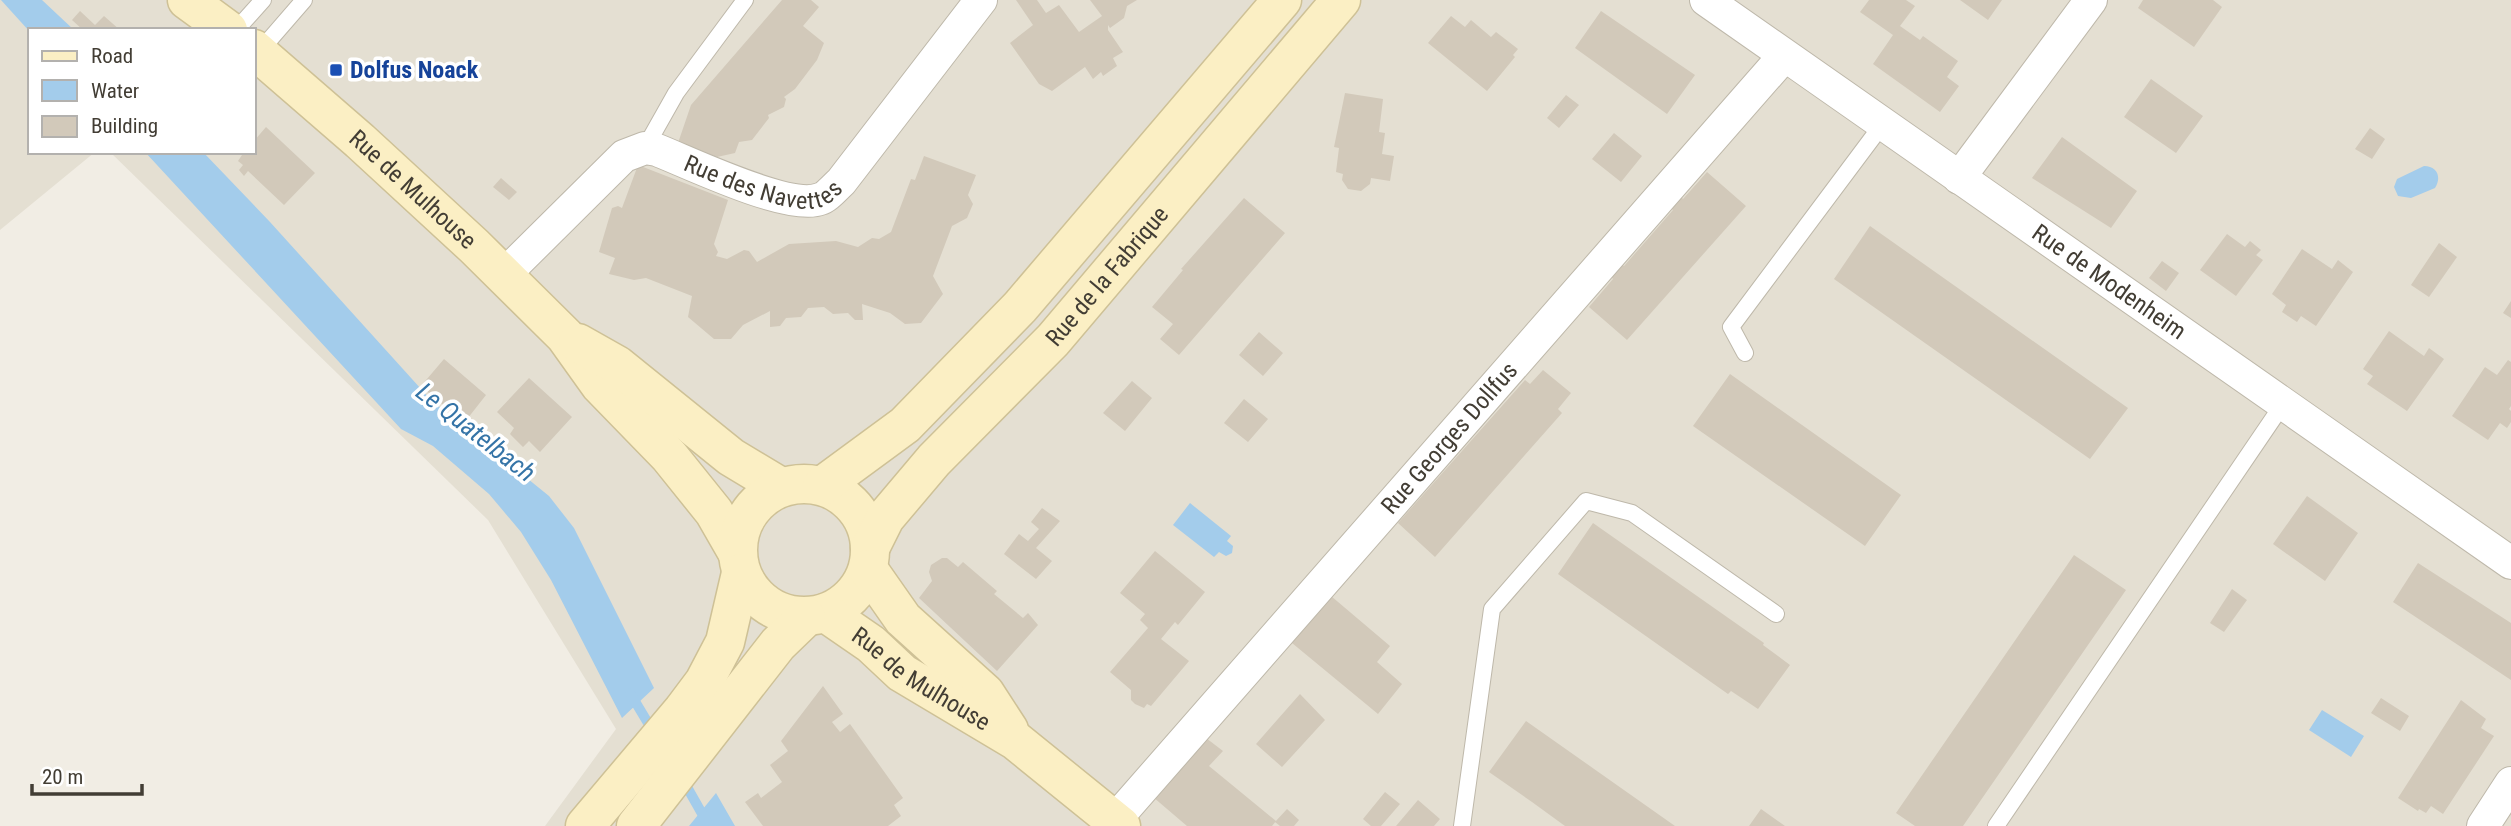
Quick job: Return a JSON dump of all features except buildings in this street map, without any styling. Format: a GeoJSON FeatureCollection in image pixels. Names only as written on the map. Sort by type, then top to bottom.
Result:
{"type":"FeatureCollection","features":[{"type":"Feature","properties":{"kind":"main road"},"geometry":{"type":"LineString","coordinates":[[187,0],[225,28]]}},
{"type":"Feature","properties":{"kind":"main road","name":"Rue de la Fabrique"},"geometry":{"type":"LineString","coordinates":[[822,486],[905,425],[1020,307],[1282,0]]}},
{"type":"Feature","properties":{"kind":"main road","name":"Rue de la Fabrique"},"geometry":{"type":"LineString","coordinates":[[869,559],[885,518],[934,460],[1053,340],[1340,0]]}},
{"type":"Feature","properties":{"kind":"main road","name":"Rue de Mulhouse"},"geometry":{"type":"LineString","coordinates":[[256,50],[360,141],[504,275],[565,336],[600,385],[669,456],[714,512],[739,563]]}},
{"type":"Feature","properties":{"kind":"main road","name":"Rue de Mulhouse"},"geometry":{"type":"LineString","coordinates":[[565,336],[617,365],[731,457],[781,487]]}},
{"type":"Feature","properties":{"kind":"main road"},"geometry":{"type":"LineString","coordinates":[[584,826],[640,762],[694,724],[778,644],[816,615],[844,603],[859,588],[869,559],[867,528],[856,509],[841,495],[822,486],[802,483],[781,487],[763,498],[749,513],[740,532],[739,563],[725,642],[704,681],[694,724],[646,813]]}},
{"type":"Feature","properties":{"kind":"main road","name":"Rue de Mulhouse"},"geometry":{"type":"LineString","coordinates":[[869,559],[902,619],[985,693],[1016,741]]}},
{"type":"Feature","properties":{"kind":"main road"},"geometry":{"type":"LineString","coordinates":[[739,563],[750,591],[766,606],[785,614],[816,615]]}},
{"type":"Feature","properties":{"kind":"main road","name":"Rue de Mulhouse"},"geometry":{"type":"LineString","coordinates":[[816,615],[870,644],[902,673],[1016,741],[1118,823]]}},
{"type":"Feature","properties":{"kind":"street","name":"Rue des Navettes"},"geometry":{"type":"LineString","coordinates":[[504,275],[624,156],[645,148],[657,150],[760,191],[797,202],[821,199],[841,182],[981,0]]}},
{"type":"Feature","properties":{"kind":"street","name":"Rue de Modenheim"},"geometry":{"type":"LineString","coordinates":[[1706,0],[2511,563]]}},
{"type":"Feature","properties":{"kind":"street"},"geometry":{"type":"LineString","coordinates":[[1959,178],[2091,0]]}},
{"type":"Feature","properties":{"kind":"street","name":"Rue Georges Dollfus"},"geometry":{"type":"LineString","coordinates":[[1118,823],[1784,56]]}},
{"type":"Feature","properties":{"kind":"street"},"geometry":{"type":"LineString","coordinates":[[2483,826],[2511,783]]}},
{"type":"Feature","properties":{"kind":"lane"},"geometry":{"type":"LineString","coordinates":[[254,28],[262,0]]}},
{"type":"Feature","properties":{"kind":"lane"},"geometry":{"type":"LineString","coordinates":[[256,38],[304,0]]}},
{"type":"Feature","properties":{"kind":"lane"},"geometry":{"type":"LineString","coordinates":[[645,148],[676,93],[745,0]]}},
{"type":"Feature","properties":{"kind":"lane"},"geometry":{"type":"LineString","coordinates":[[1745,353],[1731,327],[1882,125]]}},
{"type":"Feature","properties":{"kind":"lane"},"geometry":{"type":"LineString","coordinates":[[1996,826],[2283,404]]}},
{"type":"Feature","properties":{"kind":"lane"},"geometry":{"type":"LineString","coordinates":[[1462,826],[1492,609],[1586,501],[1632,513],[1776,614]]}},
{"type":"Feature","properties":{"kind":"shaded area"},"geometry":{"type":"Polygon","coordinates":[[[0,0],[2511,0],[2511,826],[545,826],[616,729],[488,520],[112,154],[256,154],[256,28],[28,28],[28,154],[93,154],[0,230],[0,0]]]}},
{"type":"Feature","properties":{"kind":"water"},"geometry":{"type":"Polygon","coordinates":[[[1,0],[42,0],[72,28],[28,28],[1,0]]]}},
{"type":"Feature","properties":{"kind":"water"},"geometry":{"type":"Polygon","coordinates":[[[147,154],[205,154],[431,400],[549,496],[574,528],[654,688],[622,718],[551,580],[521,532],[489,494],[433,446],[401,429],[147,154]]]}},
{"type":"Feature","properties":{"kind":"water"},"geometry":{"type":"Polygon","coordinates":[[[2424,166],[2437,173],[2435,188],[2411,198],[2398,196],[2394,187],[2397,179],[2424,166]]]}},
{"type":"Feature","properties":{"kind":"water"},"geometry":{"type":"Polygon","coordinates":[[[1190,503],[1231,536],[1227,541],[1233,546],[1232,553],[1226,556],[1219,552],[1214,557],[1173,525],[1190,503]]]}},
{"type":"Feature","properties":{"kind":"water"},"geometry":{"type":"Polygon","coordinates":[[[2322,710],[2364,736],[2351,757],[2309,730],[2322,710]]]}},
{"type":"Feature","properties":{"kind":"water"},"geometry":{"type":"Polygon","coordinates":[[[716,793],[735,826],[689,826],[716,793]]]}},
{"type":"Feature","properties":{"kind":"waterway","name":"Le Quatelbach"},"geometry":{"type":"LineString","coordinates":[[630,693],[654,733]]}},
{"type":"Feature","properties":{"kind":"waterway","name":"Le Quatelbach"},"geometry":{"type":"LineString","coordinates":[[683,780],[709,826]]}},
{"type":"Feature","properties":{"kind":"place","name":"Dolfus Noack"},"geometry":{"type":"Point","coordinates":[336,70]}}]}
